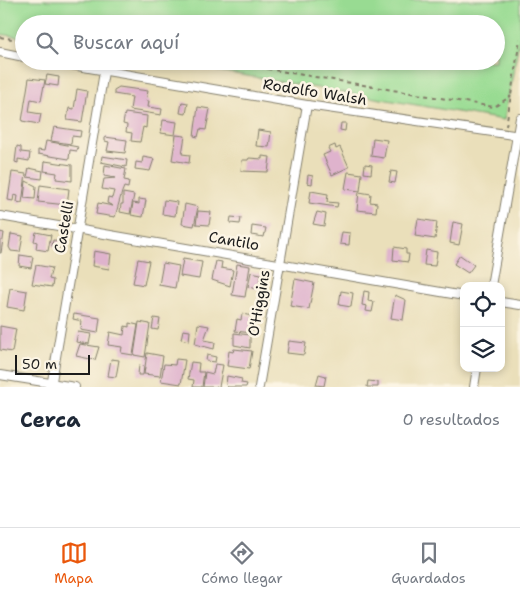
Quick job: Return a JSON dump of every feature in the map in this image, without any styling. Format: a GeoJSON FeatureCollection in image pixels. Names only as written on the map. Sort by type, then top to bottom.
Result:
{"type":"FeatureCollection","features":[{"type":"Feature","properties":{"kind":"street"},"geometry":{"type":"LineString","coordinates":[[0,52],[15,55]]}},
{"type":"Feature","properties":{"kind":"street","name":"Rodolfo Walsh"},"geometry":{"type":"LineString","coordinates":[[94,70],[307,105],[518,136]]}},
{"type":"Feature","properties":{"kind":"street","name":"Castelli"},"geometry":{"type":"LineString","coordinates":[[51,385],[104,72]]}},
{"type":"Feature","properties":{"kind":"street","name":"O'Higgins"},"geometry":{"type":"LineString","coordinates":[[259,387],[307,105]]}},
{"type":"Feature","properties":{"kind":"street"},"geometry":{"type":"LineString","coordinates":[[492,282],[520,118]]}},
{"type":"Feature","properties":{"kind":"street","name":"Cantilo"},"geometry":{"type":"LineString","coordinates":[[0,216],[280,262],[460,295]]}},
{"type":"Feature","properties":{"kind":"street"},"geometry":{"type":"LineString","coordinates":[[505,303],[520,305]]}},
{"type":"Feature","properties":{"kind":"street"},"geometry":{"type":"LineString","coordinates":[[474,387],[476,372]]}},
{"type":"Feature","properties":{"kind":"street"},"geometry":{"type":"LineString","coordinates":[[0,375],[51,385],[75,387]]}},
{"type":"Feature","properties":{"kind":"path"},"geometry":{"type":"LineString","coordinates":[[0,37],[15,40]]}},
{"type":"Feature","properties":{"kind":"path"},"geometry":{"type":"LineString","coordinates":[[505,134],[520,39]]}},
{"type":"Feature","properties":{"kind":"path"},"geometry":{"type":"LineString","coordinates":[[274,70],[494,107],[511,96]]}},
{"type":"Feature","properties":{"kind":"green space"},"geometry":{"type":"Polygon","coordinates":[[[0,0],[520,0],[520,37],[504,120],[212,70],[505,70],[505,15],[15,15],[15,36],[0,34],[0,0]]]}},
{"type":"Feature","properties":{"kind":"building"},"geometry":{"type":"Polygon","coordinates":[[[47,75],[59,77],[58,86],[45,84],[47,75]]]}},
{"type":"Feature","properties":{"kind":"building"},"geometry":{"type":"Polygon","coordinates":[[[29,78],[45,80],[41,101],[31,99],[29,112],[41,114],[39,124],[22,121],[29,78]]]}},
{"type":"Feature","properties":{"kind":"building"},"geometry":{"type":"Polygon","coordinates":[[[119,87],[148,91],[146,101],[149,101],[148,107],[162,109],[161,115],[130,110],[132,97],[114,94],[114,90],[119,87]]]}},
{"type":"Feature","properties":{"kind":"building"},"geometry":{"type":"Polygon","coordinates":[[[77,89],[87,91],[82,122],[67,120],[69,108],[74,109],[77,89]]]}},
{"type":"Feature","properties":{"kind":"building"},"geometry":{"type":"Polygon","coordinates":[[[182,102],[188,103],[186,114],[180,113],[182,102]]]}},
{"type":"Feature","properties":{"kind":"building"},"geometry":{"type":"Polygon","coordinates":[[[198,107],[210,109],[206,130],[200,129],[198,137],[194,136],[198,107]]]}},
{"type":"Feature","properties":{"kind":"building"},"geometry":{"type":"Polygon","coordinates":[[[125,113],[147,116],[146,128],[143,127],[140,142],[131,141],[132,133],[126,132],[127,125],[123,124],[125,113]]]}},
{"type":"Feature","properties":{"kind":"building"},"geometry":{"type":"Polygon","coordinates":[[[163,120],[177,122],[175,135],[161,133],[163,120]]]}},
{"type":"Feature","properties":{"kind":"building"},"geometry":{"type":"Polygon","coordinates":[[[341,123],[346,123],[345,131],[340,130],[341,123]]]}},
{"type":"Feature","properties":{"kind":"building"},"geometry":{"type":"Polygon","coordinates":[[[54,127],[81,131],[80,137],[72,136],[71,144],[51,141],[54,127]]]}},
{"type":"Feature","properties":{"kind":"building"},"geometry":{"type":"Polygon","coordinates":[[[258,130],[271,132],[269,147],[256,146],[258,130]]]}},
{"type":"Feature","properties":{"kind":"building"},"geometry":{"type":"Polygon","coordinates":[[[176,135],[185,136],[182,154],[190,155],[189,163],[172,160],[176,135]]]}},
{"type":"Feature","properties":{"kind":"building"},"geometry":{"type":"Polygon","coordinates":[[[105,137],[127,140],[125,153],[107,151],[109,142],[105,141],[105,137]]]}},
{"type":"Feature","properties":{"kind":"building"},"geometry":{"type":"Polygon","coordinates":[[[373,138],[387,140],[384,158],[371,156],[373,138]]]}},
{"type":"Feature","properties":{"kind":"building"},"geometry":{"type":"Polygon","coordinates":[[[46,141],[78,147],[77,151],[70,150],[69,159],[38,154],[38,150],[44,151],[46,141]]]}},
{"type":"Feature","properties":{"kind":"building"},"geometry":{"type":"Polygon","coordinates":[[[335,145],[336,149],[340,147],[349,167],[332,175],[323,155],[330,152],[328,148],[335,145]]]}},
{"type":"Feature","properties":{"kind":"building"},"geometry":{"type":"Polygon","coordinates":[[[17,146],[21,147],[21,152],[30,153],[29,161],[18,159],[18,163],[15,162],[17,146]]]}},
{"type":"Feature","properties":{"kind":"building"},"geometry":{"type":"Polygon","coordinates":[[[102,156],[127,160],[126,167],[101,162],[102,156]]]}},
{"type":"Feature","properties":{"kind":"building"},"geometry":{"type":"Polygon","coordinates":[[[262,156],[270,157],[268,172],[241,171],[242,160],[248,160],[249,158],[262,159],[262,156]]]}},
{"type":"Feature","properties":{"kind":"building"},"geometry":{"type":"Polygon","coordinates":[[[143,157],[154,159],[150,171],[135,169],[136,162],[142,163],[143,157]]]}},
{"type":"Feature","properties":{"kind":"building"},"geometry":{"type":"Polygon","coordinates":[[[45,161],[72,165],[72,181],[56,179],[57,173],[44,171],[45,161]]]}},
{"type":"Feature","properties":{"kind":"building"},"geometry":{"type":"Polygon","coordinates":[[[365,164],[372,165],[371,174],[364,173],[365,164]]]}},
{"type":"Feature","properties":{"kind":"building"},"geometry":{"type":"Polygon","coordinates":[[[105,165],[126,169],[124,180],[129,181],[128,188],[124,187],[122,192],[115,217],[96,214],[98,203],[113,206],[107,203],[108,197],[112,198],[114,191],[102,189],[104,179],[115,178],[104,176],[105,165]]]}},
{"type":"Feature","properties":{"kind":"building"},"geometry":{"type":"Polygon","coordinates":[[[29,168],[43,171],[42,179],[27,177],[29,168]]]}},
{"type":"Feature","properties":{"kind":"building"},"geometry":{"type":"Polygon","coordinates":[[[391,171],[397,172],[395,183],[389,182],[391,171]]]}},
{"type":"Feature","properties":{"kind":"building"},"geometry":{"type":"Polygon","coordinates":[[[12,172],[26,174],[22,203],[17,202],[18,196],[14,195],[13,201],[8,200],[12,172]]]}},
{"type":"Feature","properties":{"kind":"building"},"geometry":{"type":"Polygon","coordinates":[[[348,172],[362,174],[360,191],[345,189],[348,172]]]}},
{"type":"Feature","properties":{"kind":"building"},"geometry":{"type":"Polygon","coordinates":[[[308,175],[313,176],[312,184],[307,183],[308,175]]]}},
{"type":"Feature","properties":{"kind":"building"},"geometry":{"type":"Polygon","coordinates":[[[26,181],[36,186],[35,199],[24,198],[26,181]]]}},
{"type":"Feature","properties":{"kind":"building"},"geometry":{"type":"Polygon","coordinates":[[[40,185],[69,189],[67,205],[38,202],[40,185]]]}},
{"type":"Feature","properties":{"kind":"building"},"geometry":{"type":"Polygon","coordinates":[[[311,191],[328,194],[327,202],[338,203],[337,207],[309,203],[311,191]]]}},
{"type":"Feature","properties":{"kind":"building"},"geometry":{"type":"Polygon","coordinates":[[[359,192],[371,194],[370,202],[377,203],[376,212],[357,210],[359,192]]]}},
{"type":"Feature","properties":{"kind":"building"},"geometry":{"type":"Polygon","coordinates":[[[123,193],[134,195],[130,214],[120,212],[121,204],[123,204],[123,193]]]}},
{"type":"Feature","properties":{"kind":"building"},"geometry":{"type":"Polygon","coordinates":[[[139,199],[146,200],[143,217],[131,215],[133,203],[139,204],[139,199]]]}},
{"type":"Feature","properties":{"kind":"building"},"geometry":{"type":"Polygon","coordinates":[[[164,200],[177,202],[175,216],[162,214],[164,200]]]}},
{"type":"Feature","properties":{"kind":"building"},"geometry":{"type":"Polygon","coordinates":[[[185,204],[198,207],[194,226],[182,224],[185,204]]]}},
{"type":"Feature","properties":{"kind":"building"},"geometry":{"type":"Polygon","coordinates":[[[198,211],[211,212],[209,225],[196,224],[198,211]]]}},
{"type":"Feature","properties":{"kind":"building"},"geometry":{"type":"Polygon","coordinates":[[[317,212],[326,214],[324,226],[313,224],[317,212]]]}},
{"type":"Feature","properties":{"kind":"building"},"geometry":{"type":"Polygon","coordinates":[[[231,217],[241,218],[240,224],[230,223],[231,217]]]}},
{"type":"Feature","properties":{"kind":"building"},"geometry":{"type":"Polygon","coordinates":[[[418,219],[437,222],[435,239],[415,236],[418,219]]]}},
{"type":"Feature","properties":{"kind":"building"},"geometry":{"type":"Polygon","coordinates":[[[453,222],[463,224],[459,245],[450,243],[453,222]]]}},
{"type":"Feature","properties":{"kind":"building"},"geometry":{"type":"Polygon","coordinates":[[[252,226],[266,228],[264,237],[251,235],[252,226]]]}},
{"type":"Feature","properties":{"kind":"building"},"geometry":{"type":"Polygon","coordinates":[[[0,232],[4,233],[1,253],[0,253],[0,232]]]}},
{"type":"Feature","properties":{"kind":"building"},"geometry":{"type":"Polygon","coordinates":[[[36,232],[51,235],[48,251],[36,249],[37,242],[34,241],[36,232]]]}},
{"type":"Feature","properties":{"kind":"building"},"geometry":{"type":"Polygon","coordinates":[[[342,232],[350,233],[349,245],[340,244],[342,232]]]}},
{"type":"Feature","properties":{"kind":"building"},"geometry":{"type":"Polygon","coordinates":[[[11,234],[23,236],[20,252],[11,251],[9,247],[11,234]]]}},
{"type":"Feature","properties":{"kind":"building"},"geometry":{"type":"Polygon","coordinates":[[[53,240],[61,241],[60,248],[52,246],[53,240]]]}},
{"type":"Feature","properties":{"kind":"building"},"geometry":{"type":"Polygon","coordinates":[[[394,247],[406,249],[406,254],[409,254],[408,262],[393,260],[394,247]]]}},
{"type":"Feature","properties":{"kind":"building"},"geometry":{"type":"Polygon","coordinates":[[[426,250],[437,252],[435,266],[424,265],[426,250]]]}},
{"type":"Feature","properties":{"kind":"building"},"geometry":{"type":"Polygon","coordinates":[[[94,251],[111,254],[109,269],[92,266],[94,251]]]}},
{"type":"Feature","properties":{"kind":"building"},"geometry":{"type":"Polygon","coordinates":[[[20,255],[33,257],[31,268],[19,266],[20,255]]]}},
{"type":"Feature","properties":{"kind":"building"},"geometry":{"type":"Polygon","coordinates":[[[460,255],[474,265],[468,273],[454,264],[460,255]]]}},
{"type":"Feature","properties":{"kind":"building"},"geometry":{"type":"Polygon","coordinates":[[[138,259],[149,261],[144,285],[133,283],[138,259]]]}},
{"type":"Feature","properties":{"kind":"building"},"geometry":{"type":"Polygon","coordinates":[[[183,259],[202,262],[199,279],[180,276],[183,259]]]}},
{"type":"Feature","properties":{"kind":"building"},"geometry":{"type":"Polygon","coordinates":[[[216,261],[222,262],[221,268],[233,270],[230,286],[212,280],[216,261]]]}},
{"type":"Feature","properties":{"kind":"building"},"geometry":{"type":"Polygon","coordinates":[[[163,263],[179,266],[175,288],[159,285],[163,263]]]}},
{"type":"Feature","properties":{"kind":"building"},"geometry":{"type":"Polygon","coordinates":[[[237,264],[250,266],[245,297],[232,295],[237,264]]]}},
{"type":"Feature","properties":{"kind":"building"},"geometry":{"type":"Polygon","coordinates":[[[36,265],[52,268],[49,279],[53,280],[52,287],[32,284],[36,265]]]}},
{"type":"Feature","properties":{"kind":"building"},"geometry":{"type":"Polygon","coordinates":[[[251,272],[261,274],[258,289],[248,287],[251,272]]]}},
{"type":"Feature","properties":{"kind":"building"},"geometry":{"type":"Polygon","coordinates":[[[295,279],[314,283],[309,309],[290,306],[295,279]]]}},
{"type":"Feature","properties":{"kind":"building"},"geometry":{"type":"Polygon","coordinates":[[[10,288],[27,291],[24,310],[7,307],[10,288]]]}},
{"type":"Feature","properties":{"kind":"building"},"geometry":{"type":"Polygon","coordinates":[[[341,291],[353,293],[351,307],[339,305],[341,291]]]}},
{"type":"Feature","properties":{"kind":"building"},"geometry":{"type":"Polygon","coordinates":[[[364,291],[369,292],[368,301],[374,302],[372,312],[366,311],[367,306],[362,305],[364,291]]]}},
{"type":"Feature","properties":{"kind":"building"},"geometry":{"type":"Polygon","coordinates":[[[395,295],[406,300],[403,320],[391,318],[395,295]]]}},
{"type":"Feature","properties":{"kind":"building"},"geometry":{"type":"Polygon","coordinates":[[[74,314],[100,318],[98,333],[81,330],[82,321],[73,319],[74,314]]]}},
{"type":"Feature","properties":{"kind":"building"},"geometry":{"type":"Polygon","coordinates":[[[242,314],[253,316],[252,333],[235,331],[237,319],[241,320],[242,314]]]}},
{"type":"Feature","properties":{"kind":"building"},"geometry":{"type":"Polygon","coordinates":[[[154,318],[160,319],[158,330],[152,329],[154,318]]]}},
{"type":"Feature","properties":{"kind":"building"},"geometry":{"type":"Polygon","coordinates":[[[139,322],[150,324],[145,357],[134,355],[139,322]]]}},
{"type":"Feature","properties":{"kind":"building"},"geometry":{"type":"Polygon","coordinates":[[[129,323],[138,325],[133,355],[121,353],[122,347],[108,345],[110,332],[124,335],[125,326],[129,327],[129,323]]]}},
{"type":"Feature","properties":{"kind":"building"},"geometry":{"type":"Polygon","coordinates":[[[198,324],[209,326],[204,340],[215,342],[214,349],[195,344],[198,324]]]}},
{"type":"Feature","properties":{"kind":"building"},"geometry":{"type":"Polygon","coordinates":[[[0,326],[16,329],[12,352],[0,350],[0,326]]]}},
{"type":"Feature","properties":{"kind":"building"},"geometry":{"type":"Polygon","coordinates":[[[183,330],[190,331],[189,341],[181,339],[183,330]]]}},
{"type":"Feature","properties":{"kind":"building"},"geometry":{"type":"Polygon","coordinates":[[[78,332],[91,334],[89,344],[76,342],[78,332]]]}},
{"type":"Feature","properties":{"kind":"building"},"geometry":{"type":"Polygon","coordinates":[[[234,333],[250,335],[250,348],[234,345],[234,333]]]}},
{"type":"Feature","properties":{"kind":"building"},"geometry":{"type":"Polygon","coordinates":[[[289,341],[306,343],[304,355],[287,353],[289,341]]]}},
{"type":"Feature","properties":{"kind":"building"},"geometry":{"type":"Polygon","coordinates":[[[80,344],[99,347],[95,360],[76,356],[80,344]]]}},
{"type":"Feature","properties":{"kind":"building"},"geometry":{"type":"Polygon","coordinates":[[[234,349],[252,351],[249,369],[227,366],[229,351],[233,352],[234,349]]]}},
{"type":"Feature","properties":{"kind":"building"},"geometry":{"type":"Polygon","coordinates":[[[147,353],[163,356],[160,376],[144,374],[147,353]]]}},
{"type":"Feature","properties":{"kind":"building"},"geometry":{"type":"Polygon","coordinates":[[[207,355],[216,357],[215,362],[206,361],[207,355]]]}},
{"type":"Feature","properties":{"kind":"building"},"geometry":{"type":"Polygon","coordinates":[[[111,359],[119,360],[116,377],[108,376],[111,359]]]}},
{"type":"Feature","properties":{"kind":"building"},"geometry":{"type":"Polygon","coordinates":[[[176,359],[185,360],[181,384],[161,381],[164,364],[175,365],[176,359]]]}},
{"type":"Feature","properties":{"kind":"building"},"geometry":{"type":"Polygon","coordinates":[[[191,362],[199,363],[198,372],[204,372],[202,387],[193,387],[194,380],[188,379],[191,362]]]}},
{"type":"Feature","properties":{"kind":"building"},"geometry":{"type":"Polygon","coordinates":[[[215,364],[223,365],[219,387],[203,387],[205,372],[213,374],[215,364]]]}},
{"type":"Feature","properties":{"kind":"building"},"geometry":{"type":"Polygon","coordinates":[[[139,365],[144,366],[143,375],[138,375],[139,365]]]}},
{"type":"Feature","properties":{"kind":"building"},"geometry":{"type":"Polygon","coordinates":[[[319,374],[326,376],[324,386],[316,385],[319,374]]]}},
{"type":"Feature","properties":{"kind":"building"},"geometry":{"type":"Polygon","coordinates":[[[227,376],[242,379],[241,383],[247,384],[246,387],[228,387],[226,385],[227,376]]]}},
{"type":"Feature","properties":{"kind":"building"},"geometry":{"type":"Polygon","coordinates":[[[368,381],[378,382],[378,387],[367,387],[368,381]]]}}]}
